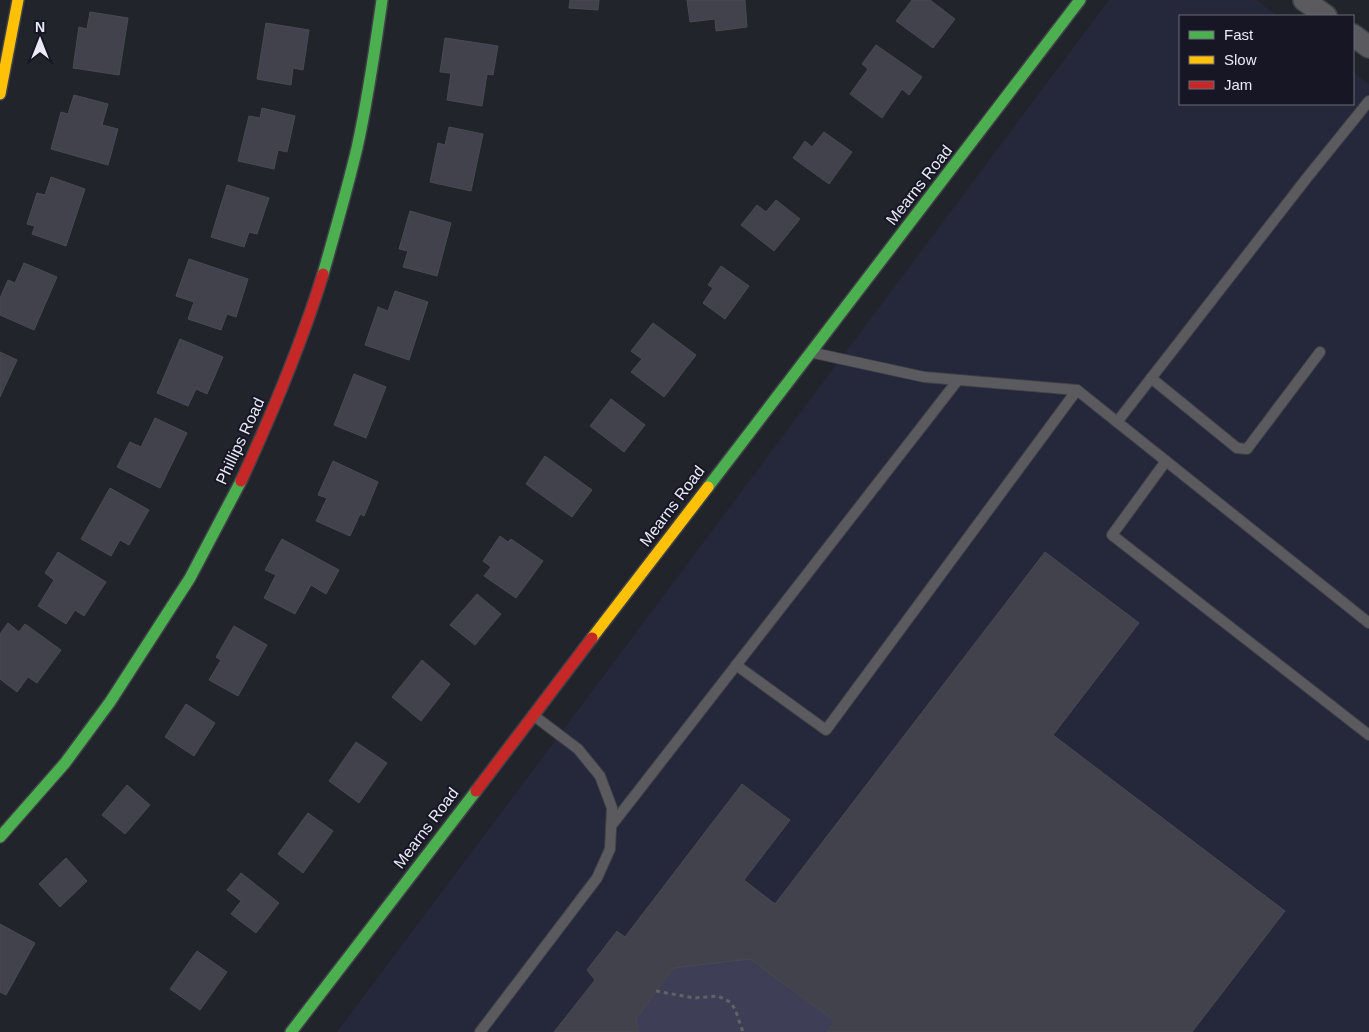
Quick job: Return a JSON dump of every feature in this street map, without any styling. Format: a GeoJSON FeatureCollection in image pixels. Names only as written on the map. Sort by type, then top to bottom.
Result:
{"type":"FeatureCollection","features":[{"type":"Feature","properties":{"kind":"street"},"geometry":{"type":"LineString","coordinates":[[0,94],[18,0]]}},
{"type":"Feature","properties":{"kind":"street","name":"Phillips Road"},"geometry":{"type":"LineString","coordinates":[[0,837],[75,751],[117,692],[169,612],[196,567],[241,480],[273,411],[300,342],[328,257],[351,171],[368,88],[382,0]]}},
{"type":"Feature","properties":{"kind":"street","name":"Mearns Road"},"geometry":{"type":"LineString","coordinates":[[291,1032],[1080,0]]}},
{"type":"Feature","properties":{"kind":"street"},"geometry":{"type":"LineString","coordinates":[[1304,0],[1325,15]]}},
{"type":"Feature","properties":{"kind":"street"},"geometry":{"type":"LineString","coordinates":[[1354,36],[1369,47]]}},
{"type":"Feature","properties":{"kind":"lane"},"geometry":{"type":"LineString","coordinates":[[1117,422],[1369,101]]}},
{"type":"Feature","properties":{"kind":"lane"},"geometry":{"type":"LineString","coordinates":[[811,352],[924,377],[1077,390],[1369,623]]}},
{"type":"Feature","properties":{"kind":"lane"},"geometry":{"type":"LineString","coordinates":[[1151,378],[1238,448],[1247,449],[1320,352]]}},
{"type":"Feature","properties":{"kind":"lane"},"geometry":{"type":"LineString","coordinates":[[611,826],[958,380]]}},
{"type":"Feature","properties":{"kind":"lane"},"geometry":{"type":"LineString","coordinates":[[736,665],[826,730],[1077,390]]}},
{"type":"Feature","properties":{"kind":"lane"},"geometry":{"type":"LineString","coordinates":[[1166,461],[1112,535],[1369,735]]}},
{"type":"Feature","properties":{"kind":"lane"},"geometry":{"type":"LineString","coordinates":[[480,1032],[597,878],[610,849],[612,808],[600,776],[578,749],[533,714]]}},
{"type":"Feature","properties":{"kind":"path"},"geometry":{"type":"LineString","coordinates":[[656,992],[694,998],[718,996],[730,1002],[735,1009],[743,1032]]}},
{"type":"Feature","properties":{"kind":"shaded area"},"geometry":{"type":"Polygon","coordinates":[[[1109,0],[1256,0],[1277,15],[1179,15],[1179,105],[1354,105],[1354,73],[1369,84],[1369,1032],[337,1032],[1109,0]]]}},
{"type":"Feature","properties":{"kind":"shaded area"},"geometry":{"type":"Polygon","coordinates":[[[750,959],[835,1021],[827,1032],[638,1032],[636,1019],[673,968],[750,959]]]}},
{"type":"Feature","properties":{"kind":"building"},"geometry":{"type":"Polygon","coordinates":[[[570,0],[599,0],[598,10],[569,8],[570,0]]]}},
{"type":"Feature","properties":{"kind":"building"},"geometry":{"type":"Polygon","coordinates":[[[687,0],[745,0],[747,27],[716,31],[715,19],[690,22],[687,0]]]}},
{"type":"Feature","properties":{"kind":"building"},"geometry":{"type":"Polygon","coordinates":[[[912,0],[930,0],[955,19],[933,48],[896,21],[912,0]]]}},
{"type":"Feature","properties":{"kind":"building"},"geometry":{"type":"Polygon","coordinates":[[[90,12],[128,18],[119,75],[73,68],[79,27],[87,29],[90,12]]]}},
{"type":"Feature","properties":{"kind":"building"},"geometry":{"type":"Polygon","coordinates":[[[266,23],[309,30],[303,70],[293,68],[291,85],[257,79],[266,23]]]}},
{"type":"Feature","properties":{"kind":"building"},"geometry":{"type":"Polygon","coordinates":[[[445,38],[498,46],[493,75],[487,74],[482,106],[447,100],[451,73],[440,72],[445,38]]]}},
{"type":"Feature","properties":{"kind":"building"},"geometry":{"type":"Polygon","coordinates":[[[876,45],[922,77],[909,95],[902,89],[882,118],[850,94],[868,69],[862,64],[876,45]]]}},
{"type":"Feature","properties":{"kind":"building"},"geometry":{"type":"Polygon","coordinates":[[[74,95],[108,104],[102,125],[118,129],[108,165],[51,149],[61,112],[68,114],[74,95]]]}},
{"type":"Feature","properties":{"kind":"building"},"geometry":{"type":"Polygon","coordinates":[[[262,108],[295,116],[287,152],[278,150],[274,169],[238,161],[249,116],[260,118],[262,108]]]}},
{"type":"Feature","properties":{"kind":"building"},"geometry":{"type":"Polygon","coordinates":[[[449,127],[483,134],[471,191],[430,182],[438,143],[445,145],[449,127]]]}},
{"type":"Feature","properties":{"kind":"building"},"geometry":{"type":"Polygon","coordinates":[[[824,132],[852,152],[829,184],[793,158],[805,141],[812,147],[824,132]]]}},
{"type":"Feature","properties":{"kind":"building"},"geometry":{"type":"Polygon","coordinates":[[[51,177],[85,189],[66,246],[32,234],[35,226],[27,224],[37,193],[45,195],[51,177]]]}},
{"type":"Feature","properties":{"kind":"building"},"geometry":{"type":"Polygon","coordinates":[[[227,185],[269,198],[257,234],[249,232],[244,247],[211,237],[227,185]]]}},
{"type":"Feature","properties":{"kind":"building"},"geometry":{"type":"Polygon","coordinates":[[[776,200],[800,219],[774,251],[741,225],[757,205],[766,212],[776,200]]]}},
{"type":"Feature","properties":{"kind":"building"},"geometry":{"type":"Polygon","coordinates":[[[410,211],[451,223],[437,276],[403,267],[408,251],[399,249],[410,211]]]}},
{"type":"Feature","properties":{"kind":"building"},"geometry":{"type":"Polygon","coordinates":[[[189,259],[248,279],[236,317],[227,314],[221,330],[188,319],[194,302],[176,296],[189,259]]]}},
{"type":"Feature","properties":{"kind":"building"},"geometry":{"type":"Polygon","coordinates":[[[24,263],[57,277],[34,330],[0,315],[0,298],[8,280],[15,283],[24,263]]]}},
{"type":"Feature","properties":{"kind":"building"},"geometry":{"type":"Polygon","coordinates":[[[721,266],[749,286],[725,319],[703,303],[713,288],[708,285],[721,266]]]}},
{"type":"Feature","properties":{"kind":"building"},"geometry":{"type":"Polygon","coordinates":[[[395,291],[428,302],[409,360],[365,345],[378,307],[388,311],[395,291]]]}},
{"type":"Feature","properties":{"kind":"building"},"geometry":{"type":"Polygon","coordinates":[[[653,323],[696,355],[664,397],[631,372],[642,359],[631,351],[653,323]]]}},
{"type":"Feature","properties":{"kind":"building"},"geometry":{"type":"Polygon","coordinates":[[[180,339],[223,357],[207,394],[196,389],[188,406],[157,393],[180,339]]]}},
{"type":"Feature","properties":{"kind":"building"},"geometry":{"type":"Polygon","coordinates":[[[0,352],[17,360],[0,397],[0,352]]]}},
{"type":"Feature","properties":{"kind":"building"},"geometry":{"type":"Polygon","coordinates":[[[354,374],[386,387],[366,438],[334,425],[354,374]]]}},
{"type":"Feature","properties":{"kind":"building"},"geometry":{"type":"Polygon","coordinates":[[[611,399],[645,425],[624,452],[590,426],[611,399]]]}},
{"type":"Feature","properties":{"kind":"building"},"geometry":{"type":"Polygon","coordinates":[[[155,418],[187,433],[160,488],[117,467],[130,442],[141,447],[155,418]]]}},
{"type":"Feature","properties":{"kind":"building"},"geometry":{"type":"Polygon","coordinates":[[[545,456],[592,490],[572,517],[526,484],[545,456]]]}},
{"type":"Feature","properties":{"kind":"building"},"geometry":{"type":"Polygon","coordinates":[[[333,461],[378,482],[364,516],[360,514],[350,536],[316,521],[327,498],[318,495],[333,461]]]}},
{"type":"Feature","properties":{"kind":"building"},"geometry":{"type":"Polygon","coordinates":[[[110,488],[149,510],[129,545],[120,540],[111,556],[81,539],[110,488]]]}},
{"type":"Feature","properties":{"kind":"building"},"geometry":{"type":"Polygon","coordinates":[[[500,536],[508,542],[511,539],[543,561],[516,598],[484,576],[491,567],[483,561],[500,536]]]}},
{"type":"Feature","properties":{"kind":"building"},"geometry":{"type":"Polygon","coordinates":[[[282,539],[339,570],[326,594],[311,585],[295,614],[264,598],[276,575],[265,570],[282,539]]]}},
{"type":"Feature","properties":{"kind":"building"},"geometry":{"type":"Polygon","coordinates":[[[58,552],[106,582],[84,616],[75,610],[66,624],[38,606],[54,580],[45,573],[58,552]]]}},
{"type":"Feature","properties":{"kind":"building"},"geometry":{"type":"Polygon","coordinates":[[[1045,552],[1139,623],[1053,735],[1285,911],[1192,1032],[827,1032],[835,1021],[750,959],[673,968],[636,1019],[638,1032],[554,1032],[595,980],[587,970],[617,931],[625,937],[742,784],[790,820],[744,880],[775,904],[1045,552]]]}},
{"type":"Feature","properties":{"kind":"building"},"geometry":{"type":"Polygon","coordinates":[[[477,594],[501,614],[475,645],[450,625],[477,594]]]}},
{"type":"Feature","properties":{"kind":"building"},"geometry":{"type":"Polygon","coordinates":[[[8,623],[19,632],[25,624],[61,650],[37,683],[28,677],[17,692],[0,679],[0,634],[8,623]]]}},
{"type":"Feature","properties":{"kind":"building"},"geometry":{"type":"Polygon","coordinates":[[[234,626],[267,645],[238,696],[209,680],[221,660],[216,657],[234,626]]]}},
{"type":"Feature","properties":{"kind":"building"},"geometry":{"type":"Polygon","coordinates":[[[422,660],[450,684],[421,721],[392,697],[422,660]]]}},
{"type":"Feature","properties":{"kind":"building"},"geometry":{"type":"Polygon","coordinates":[[[186,704],[215,723],[194,756],[165,737],[186,704]]]}},
{"type":"Feature","properties":{"kind":"building"},"geometry":{"type":"Polygon","coordinates":[[[356,742],[387,763],[359,803],[329,781],[356,742]]]}},
{"type":"Feature","properties":{"kind":"building"},"geometry":{"type":"Polygon","coordinates":[[[127,785],[150,805],[125,834],[102,815],[127,785]]]}},
{"type":"Feature","properties":{"kind":"building"},"geometry":{"type":"Polygon","coordinates":[[[308,813],[333,831],[303,873],[278,854],[308,813]]]}},
{"type":"Feature","properties":{"kind":"building"},"geometry":{"type":"Polygon","coordinates":[[[66,858],[87,881],[60,907],[39,884],[66,858]]]}},
{"type":"Feature","properties":{"kind":"building"},"geometry":{"type":"Polygon","coordinates":[[[241,873],[279,903],[256,933],[231,914],[241,901],[227,890],[241,873]]]}},
{"type":"Feature","properties":{"kind":"building"},"geometry":{"type":"Polygon","coordinates":[[[0,924],[35,943],[6,995],[0,992],[0,924]]]}},
{"type":"Feature","properties":{"kind":"building"},"geometry":{"type":"Polygon","coordinates":[[[197,951],[227,972],[200,1010],[170,989],[197,951]]]}},
{"type":"Feature","properties":{"kind":"traffic: fast"},"geometry":{"type":"LineString","coordinates":[[323,274],[357,148],[368,93],[382,0]]}},
{"type":"Feature","properties":{"kind":"traffic: fast"},"geometry":{"type":"LineString","coordinates":[[708,487],[1080,0]]}},
{"type":"Feature","properties":{"kind":"traffic: fast"},"geometry":{"type":"LineString","coordinates":[[0,837],[65,763],[110,702],[190,578],[241,481]]}},
{"type":"Feature","properties":{"kind":"traffic: fast"},"geometry":{"type":"LineString","coordinates":[[291,1032],[476,791]]}},
{"type":"Feature","properties":{"kind":"traffic: slow"},"geometry":{"type":"LineString","coordinates":[[0,94],[18,0]]}},
{"type":"Feature","properties":{"kind":"traffic: slow"},"geometry":{"type":"LineString","coordinates":[[592,638],[708,487]]}},
{"type":"Feature","properties":{"kind":"traffic: jam"},"geometry":{"type":"LineString","coordinates":[[241,481],[285,379],[323,274]]}},
{"type":"Feature","properties":{"kind":"traffic: jam"},"geometry":{"type":"LineString","coordinates":[[476,791],[592,638]]}}]}
